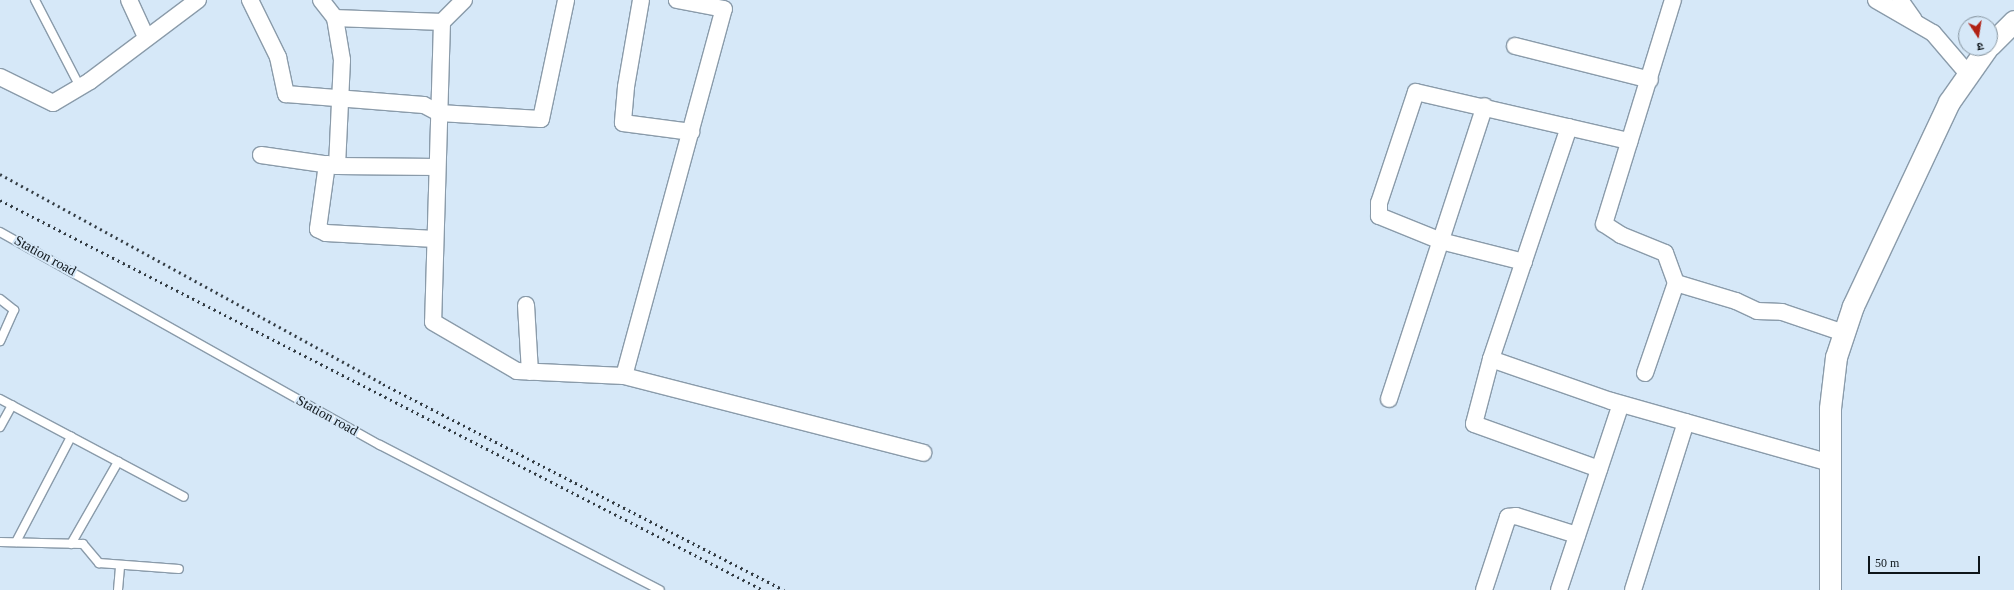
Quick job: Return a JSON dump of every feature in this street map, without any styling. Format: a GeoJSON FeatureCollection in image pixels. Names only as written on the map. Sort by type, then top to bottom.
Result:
{"type":"FeatureCollection","features":[{"type":"Feature","properties":{"kind":"street"},"geometry":{"type":"LineString","coordinates":[[128,0],[146,37]]}},
{"type":"Feature","properties":{"kind":"street"},"geometry":{"type":"LineString","coordinates":[[0,77],[53,103],[73,94],[78,85],[90,82],[146,37],[198,0]]}},
{"type":"Feature","properties":{"kind":"street"},"geometry":{"type":"LineString","coordinates":[[250,0],[278,57],[286,94],[424,105],[439,113],[541,119],[566,0]]}},
{"type":"Feature","properties":{"kind":"street"},"geometry":{"type":"LineString","coordinates":[[321,0],[335,18],[342,60],[340,99],[332,165],[318,229],[326,233],[435,239]]}},
{"type":"Feature","properties":{"kind":"street"},"geometry":{"type":"LineString","coordinates":[[464,0],[442,22],[433,322],[517,371],[624,376],[923,453]]}},
{"type":"Feature","properties":{"kind":"street"},"geometry":{"type":"LineString","coordinates":[[641,0],[626,87],[624,123],[691,132]]}},
{"type":"Feature","properties":{"kind":"street"},"geometry":{"type":"LineString","coordinates":[[624,376],[724,8],[677,0]]}},
{"type":"Feature","properties":{"kind":"street"},"geometry":{"type":"LineString","coordinates":[[1645,373],[1676,283],[1665,253],[1621,236],[1604,224],[1629,141],[1650,80],[1673,0]]}},
{"type":"Feature","properties":{"kind":"street"},"geometry":{"type":"LineString","coordinates":[[1876,0],[1933,33],[1968,74]]}},
{"type":"Feature","properties":{"kind":"street"},"geometry":{"type":"LineString","coordinates":[[1900,0],[1916,23]]}},
{"type":"Feature","properties":{"kind":"street"},"geometry":{"type":"LineString","coordinates":[[335,18],[442,22]]}},
{"type":"Feature","properties":{"kind":"street"},"geometry":{"type":"LineString","coordinates":[[1998,37],[2014,21]]}},
{"type":"Feature","properties":{"kind":"street"},"geometry":{"type":"LineString","coordinates":[[1515,46],[1650,80]]}},
{"type":"Feature","properties":{"kind":"street"},"geometry":{"type":"LineString","coordinates":[[1830,590],[1830,408],[1836,356],[1853,306],[1949,102],[1981,56]]}},
{"type":"Feature","properties":{"kind":"street"},"geometry":{"type":"LineString","coordinates":[[1524,262],[1441,241],[1378,216],[1379,203],[1416,92],[1485,106],[1629,141]]}},
{"type":"Feature","properties":{"kind":"street"},"geometry":{"type":"LineString","coordinates":[[1389,399],[1485,106]]}},
{"type":"Feature","properties":{"kind":"street"},"geometry":{"type":"LineString","coordinates":[[1569,127],[1491,359],[1474,424],[1599,469]]}},
{"type":"Feature","properties":{"kind":"street"},"geometry":{"type":"LineString","coordinates":[[261,155],[332,165],[438,167]]}},
{"type":"Feature","properties":{"kind":"street"},"geometry":{"type":"LineString","coordinates":[[1676,283],[1736,301],[1757,311],[1782,312],[1844,333]]}},
{"type":"Feature","properties":{"kind":"street"},"geometry":{"type":"LineString","coordinates":[[526,305],[530,372]]}},
{"type":"Feature","properties":{"kind":"street"},"geometry":{"type":"LineString","coordinates":[[1491,359],[1621,404],[1830,463]]}},
{"type":"Feature","properties":{"kind":"street"},"geometry":{"type":"LineString","coordinates":[[1559,590],[1621,404]]}},
{"type":"Feature","properties":{"kind":"street"},"geometry":{"type":"LineString","coordinates":[[1633,590],[1686,422]]}},
{"type":"Feature","properties":{"kind":"street"},"geometry":{"type":"LineString","coordinates":[[1484,590],[1508,517],[1516,516],[1577,535]]}},
{"type":"Feature","properties":{"kind":"lane"},"geometry":{"type":"LineString","coordinates":[[35,0],[78,85]]}},
{"type":"Feature","properties":{"kind":"lane","name":"Station road"},"geometry":{"type":"LineString","coordinates":[[0,232],[380,445],[660,590]]}},
{"type":"Feature","properties":{"kind":"lane"},"geometry":{"type":"LineString","coordinates":[[0,299],[14,310],[0,341]]}},
{"type":"Feature","properties":{"kind":"lane"},"geometry":{"type":"LineString","coordinates":[[0,399],[184,497]]}},
{"type":"Feature","properties":{"kind":"lane"},"geometry":{"type":"LineString","coordinates":[[0,427],[12,405]]}},
{"type":"Feature","properties":{"kind":"lane"},"geometry":{"type":"LineString","coordinates":[[16,542],[71,437]]}},
{"type":"Feature","properties":{"kind":"lane"},"geometry":{"type":"LineString","coordinates":[[71,544],[118,462]]}},
{"type":"Feature","properties":{"kind":"lane"},"geometry":{"type":"LineString","coordinates":[[0,542],[83,544],[99,563],[179,569]]}},
{"type":"Feature","properties":{"kind":"lane"},"geometry":{"type":"LineString","coordinates":[[118,590],[120,565]]}},
{"type":"Feature","properties":{"kind":"railway"},"geometry":{"type":"LineString","coordinates":[[0,174],[383,384],[784,590]]}},
{"type":"Feature","properties":{"kind":"railway"},"geometry":{"type":"LineString","coordinates":[[0,200],[763,590]]}}]}
